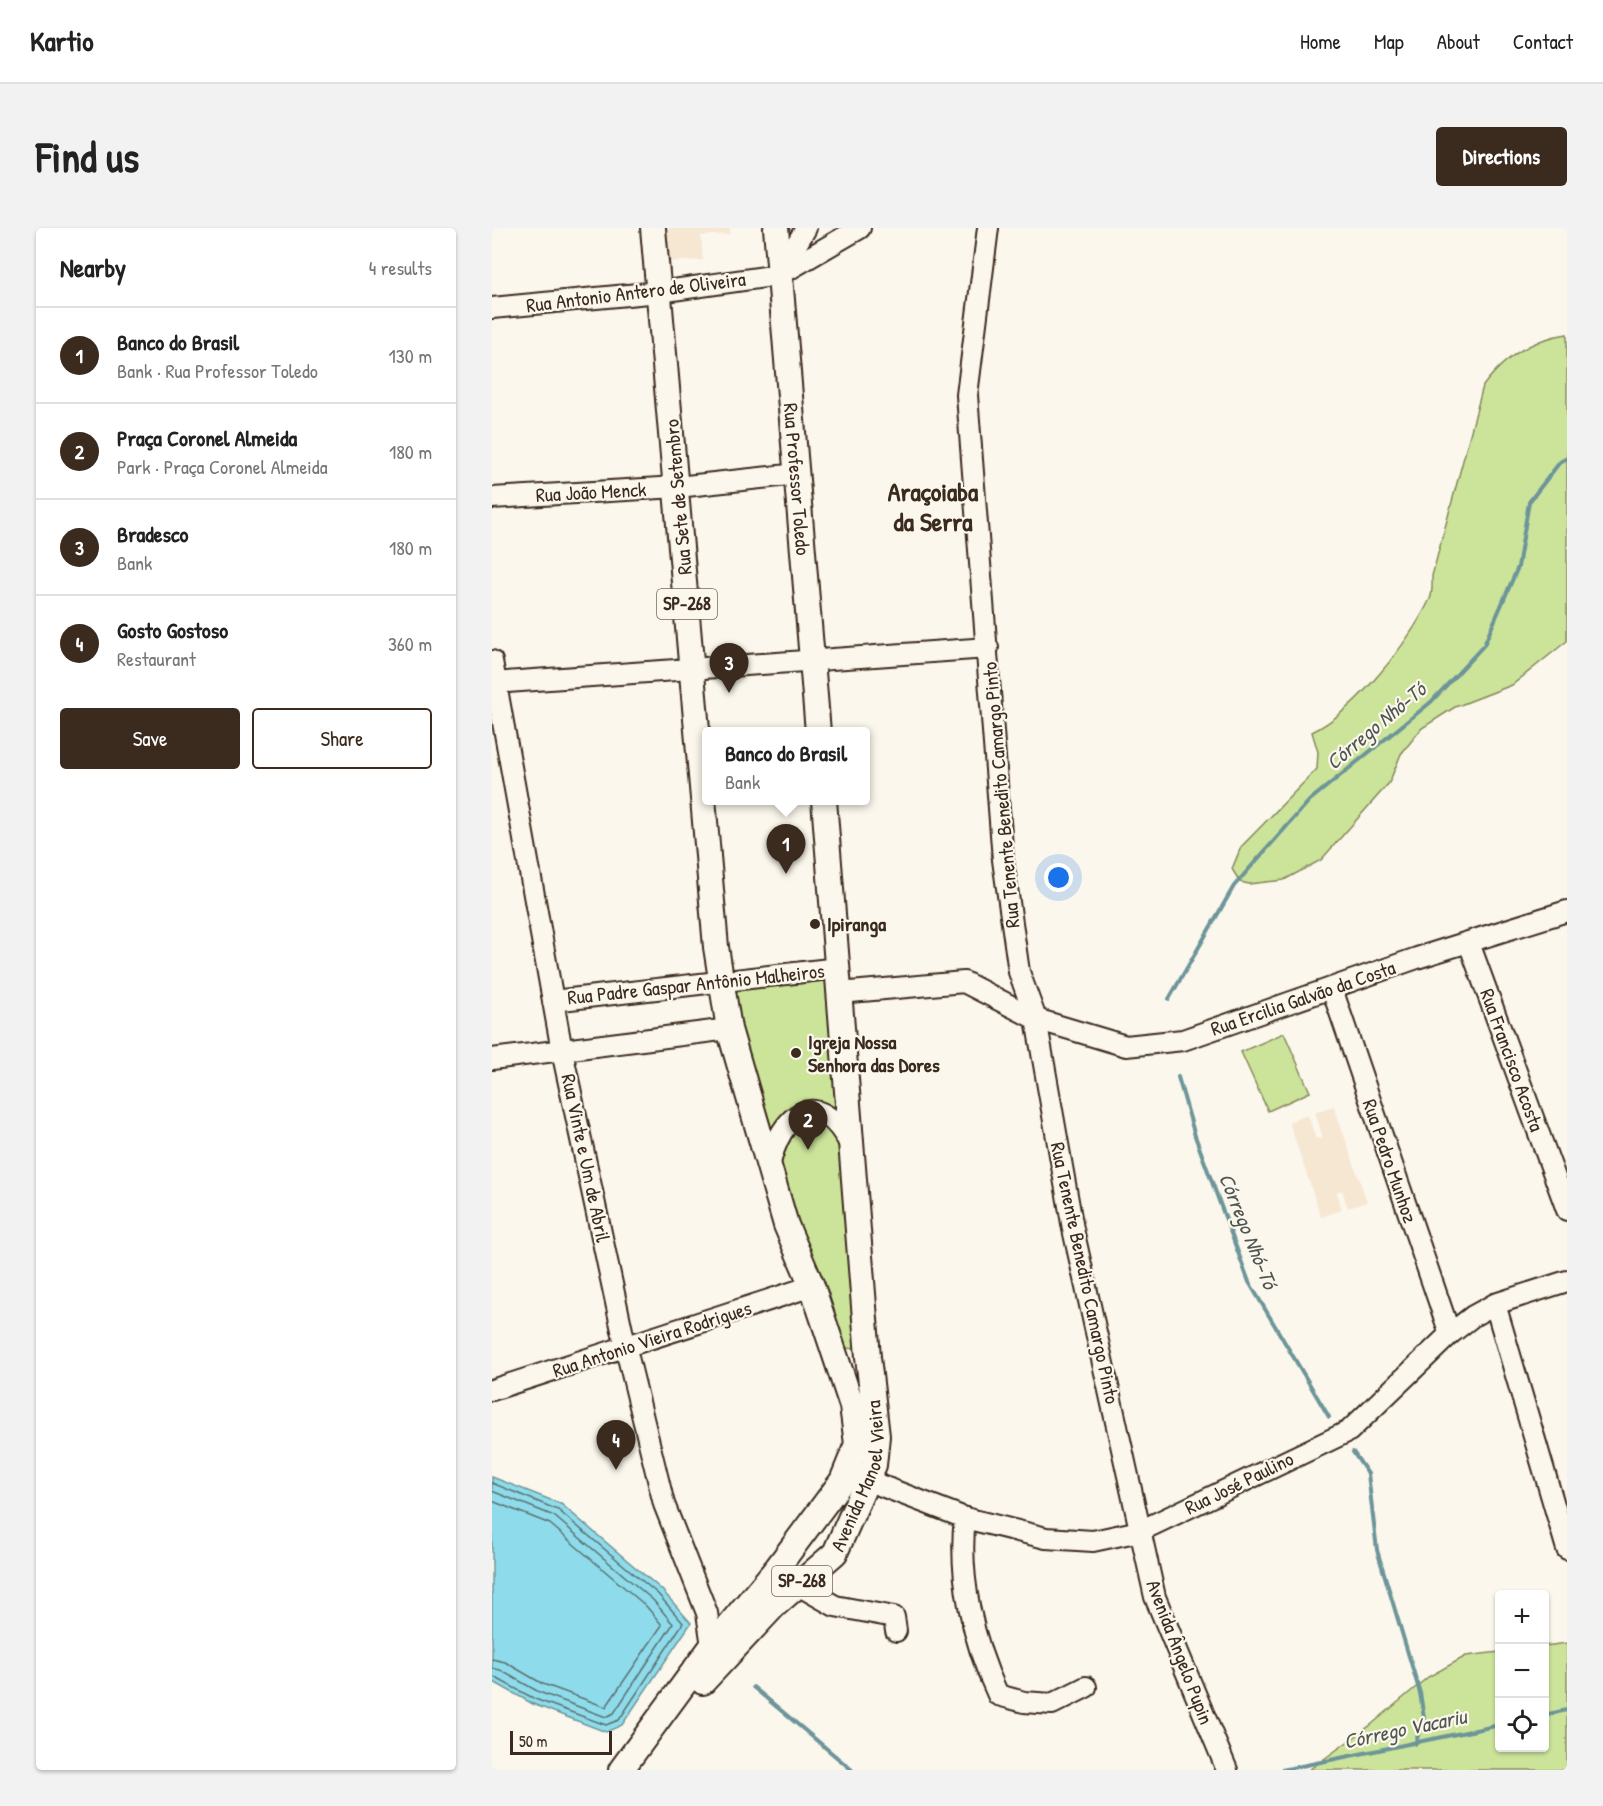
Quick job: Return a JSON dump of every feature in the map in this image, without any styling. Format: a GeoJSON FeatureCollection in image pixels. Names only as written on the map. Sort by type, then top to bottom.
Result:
{"type":"FeatureCollection","features":[{"type":"Feature","properties":{"kind":"main road","name":"Rua Sete de Setembro"},"geometry":{"type":"LineString","coordinates":[[653,228],[702,769]]}},
{"type":"Feature","properties":{"kind":"main road","name":"Rua Professor Toledo"},"geometry":{"type":"LineString","coordinates":[[776,228],[818,727]]}},
{"type":"Feature","properties":{"kind":"main road","name":"Rua Sete de Setembro"},"geometry":{"type":"LineString","coordinates":[[705,805],[721,981]]}},
{"type":"Feature","properties":{"kind":"main road","name":"SP-268"},"geometry":{"type":"LineString","coordinates":[[824,805],[852,1149]]}},
{"type":"Feature","properties":{"kind":"main road","name":"SP-268"},"geometry":{"type":"LineString","coordinates":[[721,981],[729,1029],[786,1225],[812,1286]]}},
{"type":"Feature","properties":{"kind":"main road","name":"Avenida Manoel Vieira"},"geometry":{"type":"LineString","coordinates":[[641,1770],[702,1682],[774,1606],[835,1552],[869,1481],[874,1465],[877,1436],[868,1357],[852,1149]]}},
{"type":"Feature","properties":{"kind":"main road","name":"Avenida Manoel Vieira"},"geometry":{"type":"LineString","coordinates":[[621,1770],[712,1646],[792,1549],[842,1481],[857,1444],[852,1406],[812,1286]]}},
{"type":"Feature","properties":{"kind":"main road"},"geometry":{"type":"LineString","coordinates":[[792,1549],[792,1568],[804,1580]]}},
{"type":"Feature","properties":{"kind":"street"},"geometry":{"type":"LineString","coordinates":[[779,275],[806,228]]}},
{"type":"Feature","properties":{"kind":"street"},"geometry":{"type":"LineString","coordinates":[[779,275],[860,228]]}},
{"type":"Feature","properties":{"kind":"street","name":"Rua Tenente Benedito Camargo Pinto"},"geometry":{"type":"LineString","coordinates":[[994,229],[967,395],[1003,860],[1019,972],[1036,1019],[1072,1229],[1140,1531]]}},
{"type":"Feature","properties":{"kind":"street","name":"Rua Antonio Antero de Oliveira"},"geometry":{"type":"LineString","coordinates":[[492,308],[659,292],[779,275]]}},
{"type":"Feature","properties":{"kind":"street","name":"Rua João Menck"},"geometry":{"type":"LineString","coordinates":[[492,498],[677,487],[798,474]]}},
{"type":"Feature","properties":{"kind":"street"},"geometry":{"type":"LineString","coordinates":[[494,683],[988,648]]}},
{"type":"Feature","properties":{"kind":"street","name":"Rua Vinte e Um de Abril"},"geometry":{"type":"LineString","coordinates":[[492,661],[494,683],[562,1051],[626,1349],[664,1504],[707,1613],[712,1646]]}},
{"type":"Feature","properties":{"kind":"street","name":"Rua Ercilia Galvão da Costa"},"geometry":{"type":"LineString","coordinates":[[839,993],[964,982],[1036,1019],[1126,1046],[1183,1040],[1417,958],[1567,911]]}},
{"type":"Feature","properties":{"kind":"street","name":"Rua Francisco Acosta"},"geometry":{"type":"LineString","coordinates":[[1469,943],[1567,1210]]}},
{"type":"Feature","properties":{"kind":"street","name":"Rua Padre Gaspar Antônio Malheiros"},"geometry":{"type":"LineString","coordinates":[[553,1001],[838,968]]}},
{"type":"Feature","properties":{"kind":"street","name":"Rua Pedro Munhoz"},"geometry":{"type":"LineString","coordinates":[[1332,988],[1450,1334]]}},
{"type":"Feature","properties":{"kind":"street"},"geometry":{"type":"LineString","coordinates":[[492,1059],[729,1029]]}},
{"type":"Feature","properties":{"kind":"street"},"geometry":{"type":"LineString","coordinates":[[769,1168],[779,1134],[786,1123],[798,1114],[810,1112],[830,1118],[839,1126],[852,1149]]}},
{"type":"Feature","properties":{"kind":"street","name":"Rua José Paulino"},"geometry":{"type":"LineString","coordinates":[[869,1481],[965,1518],[1046,1538],[1093,1541],[1140,1531],[1349,1431],[1450,1334],[1473,1316],[1495,1304],[1567,1281]]}},
{"type":"Feature","properties":{"kind":"street","name":"Rua Antonio Vieira Rodrigues"},"geometry":{"type":"LineString","coordinates":[[492,1390],[626,1349],[812,1286]]}},
{"type":"Feature","properties":{"kind":"street"},"geometry":{"type":"LineString","coordinates":[[1495,1304],[1567,1549]]}},
{"type":"Feature","properties":{"kind":"street"},"geometry":{"type":"LineString","coordinates":[[965,1518],[964,1580],[986,1670],[998,1695],[1052,1704],[1086,1687]]}},
{"type":"Feature","properties":{"kind":"street","name":"Avenida Ângelo Pupin"},"geometry":{"type":"LineString","coordinates":[[1140,1531],[1155,1597],[1227,1770]]}},
{"type":"Feature","properties":{"kind":"street"},"geometry":{"type":"LineString","coordinates":[[804,1580],[835,1606],[894,1617],[896,1631]]}},
{"type":"Feature","properties":{"kind":"street"},"geometry":{"type":"LineString","coordinates":[[701,1597],[709,1606],[724,1612],[740,1612],[774,1606]]}},
{"type":"Feature","properties":{"kind":"shaded area"},"geometry":{"type":"Polygon","coordinates":[[[663,228],[730,228],[730,234],[701,236],[703,260],[666,262],[663,228]]]}},
{"type":"Feature","properties":{"kind":"shaded area"},"geometry":{"type":"Polygon","coordinates":[[[1334,1106],[1367,1202],[1348,1208],[1342,1190],[1337,1192],[1342,1210],[1321,1217],[1289,1122],[1308,1115],[1316,1139],[1323,1138],[1315,1112],[1334,1106]]]}},
{"type":"Feature","properties":{"kind":"green space"},"geometry":{"type":"Polygon","coordinates":[[[1567,334],[1567,641],[1512,685],[1455,707],[1422,728],[1401,754],[1389,783],[1321,860],[1284,880],[1249,884],[1240,882],[1232,869],[1241,847],[1317,769],[1318,752],[1312,732],[1346,708],[1380,674],[1409,635],[1430,599],[1432,576],[1483,386],[1519,351],[1542,340],[1567,334]]]}},
{"type":"Feature","properties":{"kind":"green space"},"geometry":{"type":"Polygon","coordinates":[[[835,972],[856,1349],[845,1348],[840,1343],[810,1274],[725,984],[835,972]]]}},
{"type":"Feature","properties":{"kind":"green space"},"geometry":{"type":"Polygon","coordinates":[[[1284,1033],[1310,1092],[1268,1111],[1241,1052],[1284,1033]]]}},
{"type":"Feature","properties":{"kind":"green space"},"geometry":{"type":"Polygon","coordinates":[[[1567,1643],[1567,1770],[1309,1770],[1372,1724],[1428,1677],[1466,1656],[1495,1652],[1495,1752],[1549,1752],[1549,1645],[1567,1643]]]}},
{"type":"Feature","properties":{"kind":"water"},"geometry":{"type":"Polygon","coordinates":[[[492,1477],[561,1504],[662,1590],[691,1623],[622,1725],[606,1732],[533,1704],[492,1681],[492,1477]]]}},
{"type":"Feature","properties":{"kind":"waterway","name":"Córrego Nhó-Tó"},"geometry":{"type":"LineString","coordinates":[[1169,999],[1234,886],[1310,800],[1431,702],[1484,645],[1518,567],[1529,502],[1560,462],[1567,458]]}},
{"type":"Feature","properties":{"kind":"waterway","name":"Córrego Nhó-Tó"},"geometry":{"type":"LineString","coordinates":[[1178,1077],[1195,1136],[1249,1282],[1329,1417]]}},
{"type":"Feature","properties":{"kind":"waterway","name":"Córrego Nhó-Tó"},"geometry":{"type":"LineString","coordinates":[[1353,1452],[1368,1474],[1377,1550],[1420,1693],[1424,1718],[1415,1744]]}},
{"type":"Feature","properties":{"kind":"waterway","name":"Córrego Vacariu"},"geometry":{"type":"LineString","coordinates":[[753,1687],[852,1770]]}},
{"type":"Feature","properties":{"kind":"waterway","name":"Córrego Vacariu"},"geometry":{"type":"LineString","coordinates":[[1549,1714],[1567,1710]]}},
{"type":"Feature","properties":{"kind":"waterway","name":"Córrego Vacariu"},"geometry":{"type":"LineString","coordinates":[[1282,1770],[1495,1726]]}},
{"type":"Feature","properties":{"kind":"place","name":"Bradesco"},"geometry":{"type":"Point","coordinates":[729,693]}},
{"type":"Feature","properties":{"kind":"place","name":"Banco do Brasil"},"geometry":{"type":"Point","coordinates":[786,874]}},
{"type":"Feature","properties":{"kind":"place","name":"Ipiranga"},"geometry":{"type":"Point","coordinates":[815,924]}},
{"type":"Feature","properties":{"kind":"place","name":"Igreja Nossa Senhora das Dores"},"geometry":{"type":"Point","coordinates":[796,1053]}},
{"type":"Feature","properties":{"kind":"place","name":"Praça Coronel Almeida"},"geometry":{"type":"Point","coordinates":[808,1150]}},
{"type":"Feature","properties":{"kind":"place","name":"Gosto Gostoso"},"geometry":{"type":"Point","coordinates":[616,1470]}},
{"type":"Feature","properties":{"kind":"district","name":"Araçoiaba da Serra"},"geometry":{"type":"Point","coordinates":[933,507]}}]}
